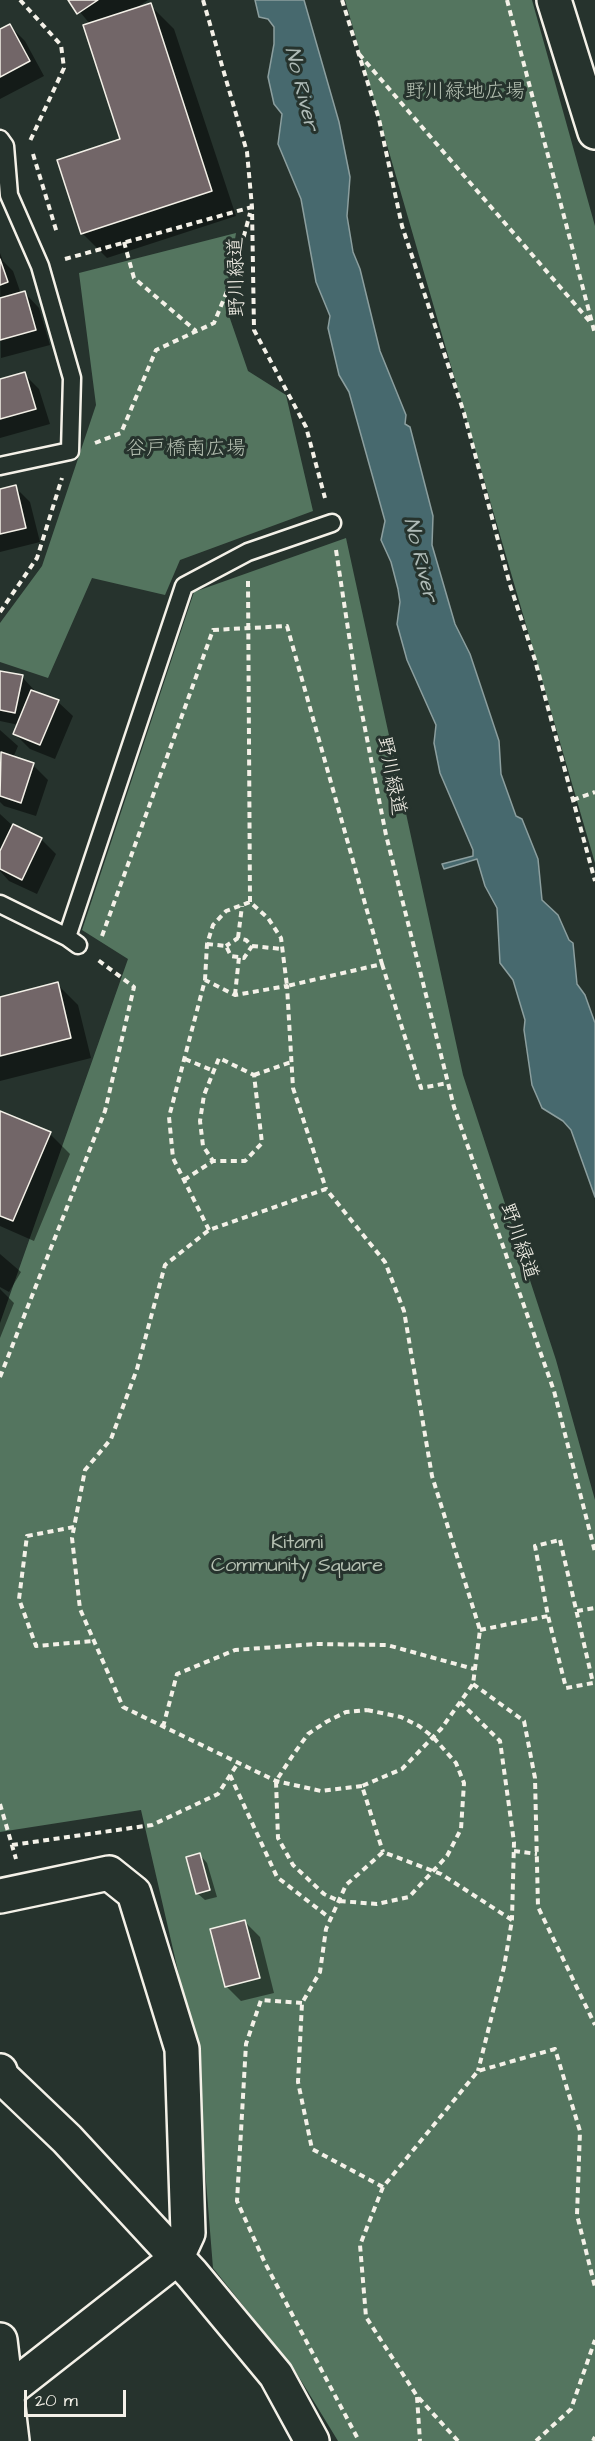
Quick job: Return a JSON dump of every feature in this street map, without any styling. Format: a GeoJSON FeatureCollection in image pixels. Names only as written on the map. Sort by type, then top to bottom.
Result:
{"type":"FeatureCollection","features":[{"type":"Feature","properties":{"kind":"street"},"geometry":{"type":"LineString","coordinates":[[554,0],[595,132]]}},
{"type":"Feature","properties":{"kind":"street"},"geometry":{"type":"LineString","coordinates":[[3,2395],[176,2259],[188,2233],[182,2049],[134,1893],[109,1873],[13,1894]]}},
{"type":"Feature","properties":{"kind":"street"},"geometry":{"type":"LineString","coordinates":[[1,2077],[75,2147],[192,2274],[276,2375],[312,2441]]}},
{"type":"Feature","properties":{"kind":"street"},"geometry":{"type":"LineString","coordinates":[[0,2340],[3,2395],[12,2441]]}},
{"type":"Feature","properties":{"kind":"lane"},"geometry":{"type":"LineString","coordinates":[[0,139],[5,146],[5,197],[40,266],[72,378],[70,451],[0,466]]}},
{"type":"Feature","properties":{"kind":"lane"},"geometry":{"type":"LineString","coordinates":[[0,904],[73,941],[184,586],[248,552],[332,523]]}},
{"type":"Feature","properties":{"kind":"path","name":"野川緑道"},"geometry":{"type":"LineString","coordinates":[[203,0],[247,152],[252,207],[254,330],[306,428],[332,523],[357,688],[386,835],[454,1107],[554,1391],[595,1552]]}},
{"type":"Feature","properties":{"kind":"path"},"geometry":{"type":"LineString","coordinates":[[342,0],[379,119],[402,226],[464,413],[510,585],[535,660],[595,881]]}},
{"type":"Feature","properties":{"kind":"path"},"geometry":{"type":"LineString","coordinates":[[507,0],[595,334]]}},
{"type":"Feature","properties":{"kind":"path"},"geometry":{"type":"LineString","coordinates":[[358,53],[592,324]]}},
{"type":"Feature","properties":{"kind":"path"},"geometry":{"type":"LineString","coordinates":[[40,266],[252,207]]}},
{"type":"Feature","properties":{"kind":"path"},"geometry":{"type":"LineString","coordinates":[[70,451],[121,433],[156,350],[214,322],[234,274],[252,207]]}},
{"type":"Feature","properties":{"kind":"path"},"geometry":{"type":"LineString","coordinates":[[124,242],[134,278],[196,331]]}},
{"type":"Feature","properties":{"kind":"path"},"geometry":{"type":"LineString","coordinates":[[248,615],[250,902],[268,918],[281,938],[287,987],[293,1088],[326,1189],[386,1262],[404,1311],[432,1476],[480,1630],[473,1684],[433,1737],[402,1769],[362,1786],[321,1791],[276,1781],[123,1707],[80,1609],[72,1538],[85,1470],[111,1439],[137,1369],[165,1265],[209,1230],[326,1189]]}},
{"type":"Feature","properties":{"kind":"path"},"geometry":{"type":"LineString","coordinates":[[94,958],[213,630],[287,626],[382,964],[421,1088],[448,1083]]}},
{"type":"Feature","properties":{"kind":"path"},"geometry":{"type":"LineString","coordinates":[[573,800],[595,792]]}},
{"type":"Feature","properties":{"kind":"path"},"geometry":{"type":"LineString","coordinates":[[209,1230],[173,1158],[169,1117],[205,980],[207,944],[213,925],[226,911],[250,902]]}},
{"type":"Feature","properties":{"kind":"path"},"geometry":{"type":"LineString","coordinates":[[238,938],[242,906]]}},
{"type":"Feature","properties":{"kind":"path"},"geometry":{"type":"LineString","coordinates":[[207,944],[226,946],[238,938],[246,940],[252,946],[282,949]]}},
{"type":"Feature","properties":{"kind":"path"},"geometry":{"type":"LineString","coordinates":[[0,1377],[105,1111],[134,987],[73,941]]}},
{"type":"Feature","properties":{"kind":"path"},"geometry":{"type":"LineString","coordinates":[[226,946],[231,956],[238,957],[248,955],[252,946]]}},
{"type":"Feature","properties":{"kind":"path"},"geometry":{"type":"LineString","coordinates":[[235,995],[238,957]]}},
{"type":"Feature","properties":{"kind":"path"},"geometry":{"type":"LineString","coordinates":[[205,980],[235,995],[287,987],[382,964]]}},
{"type":"Feature","properties":{"kind":"path"},"geometry":{"type":"LineString","coordinates":[[213,1161],[203,1146],[200,1121],[204,1095],[219,1058],[254,1075],[291,1062]]}},
{"type":"Feature","properties":{"kind":"path"},"geometry":{"type":"LineString","coordinates":[[185,1059],[214,1071]]}},
{"type":"Feature","properties":{"kind":"path"},"geometry":{"type":"LineString","coordinates":[[184,1180],[213,1161],[245,1161],[262,1143],[254,1075]]}},
{"type":"Feature","properties":{"kind":"path"},"geometry":{"type":"LineString","coordinates":[[74,1527],[27,1536],[19,1599],[36,1646],[93,1641]]}},
{"type":"Feature","properties":{"kind":"path"},"geometry":{"type":"LineString","coordinates":[[560,1540],[593,1683],[566,1688],[548,1616],[535,1546],[560,1540]]}},
{"type":"Feature","properties":{"kind":"path"},"geometry":{"type":"LineString","coordinates":[[578,1611],[595,1608]]}},
{"type":"Feature","properties":{"kind":"path"},"geometry":{"type":"LineString","coordinates":[[480,1630],[548,1616]]}},
{"type":"Feature","properties":{"kind":"path"},"geometry":{"type":"LineString","coordinates":[[163,1727],[177,1674],[235,1650],[316,1644],[387,1645],[474,1669]]}},
{"type":"Feature","properties":{"kind":"path"},"geometry":{"type":"LineString","coordinates":[[473,1684],[524,1721],[535,1778],[538,1907],[595,2025]]}},
{"type":"Feature","properties":{"kind":"path"},"geometry":{"type":"LineString","coordinates":[[458,2441],[417,2396],[366,2317],[360,2245],[383,2187],[478,2072],[504,1967],[512,1920],[514,1851],[500,1741],[460,1702]]}},
{"type":"Feature","properties":{"kind":"path"},"geometry":{"type":"LineString","coordinates":[[367,1710],[401,1717],[433,1737],[456,1763],[464,1783],[461,1829],[447,1856],[409,1898],[377,1904],[339,1901],[324,1894],[293,1865],[278,1838],[276,1781],[308,1734],[346,1712],[367,1710]]}},
{"type":"Feature","properties":{"kind":"path"},"geometry":{"type":"LineString","coordinates":[[12,1845],[152,1825],[218,1794],[238,1763]]}},
{"type":"Feature","properties":{"kind":"path"},"geometry":{"type":"LineString","coordinates":[[230,1775],[277,1877],[331,1919]]}},
{"type":"Feature","properties":{"kind":"path"},"geometry":{"type":"LineString","coordinates":[[362,1786],[384,1852]]}},
{"type":"Feature","properties":{"kind":"path"},"geometry":{"type":"LineString","coordinates":[[0,1804],[12,1845],[13,1894]]}},
{"type":"Feature","properties":{"kind":"path"},"geometry":{"type":"LineString","coordinates":[[514,1851],[537,1854]]}},
{"type":"Feature","properties":{"kind":"path"},"geometry":{"type":"LineString","coordinates":[[384,1852],[434,1871],[512,1920]]}},
{"type":"Feature","properties":{"kind":"path"},"geometry":{"type":"LineString","coordinates":[[383,2187],[312,2149],[298,2082],[302,2003],[320,1972],[326,1929],[346,1885],[384,1852]]}},
{"type":"Feature","properties":{"kind":"path"},"geometry":{"type":"LineString","coordinates":[[302,2003],[261,2000],[253,2022],[246,2044],[237,2201],[265,2264],[359,2441]]}},
{"type":"Feature","properties":{"kind":"path"},"geometry":{"type":"LineString","coordinates":[[478,2072],[555,2049],[580,2131],[577,2215],[595,2287]]}},
{"type":"Feature","properties":{"kind":"path"},"geometry":{"type":"LineString","coordinates":[[536,2441],[571,2409],[595,2340]]}},
{"type":"Feature","properties":{"kind":"path"},"geometry":{"type":"LineString","coordinates":[[417,2396],[420,2441]]}},
{"type":"Feature","properties":{"kind":"green space","name":"野川緑地広場"},"geometry":{"type":"Polygon","coordinates":[[[345,0],[532,0],[595,226],[595,863],[345,0]]]}},
{"type":"Feature","properties":{"kind":"green space","name":"谷戸橋南広場"},"geometry":{"type":"Polygon","coordinates":[[[236,233],[225,304],[248,371],[286,395],[313,511],[180,560],[165,595],[92,578],[48,678],[0,662],[0,623],[42,566],[96,405],[79,273],[236,233]]]}},
{"type":"Feature","properties":{"kind":"green space","name":"Kitami Community Square"},"geometry":{"type":"Polygon","coordinates":[[[346,538],[463,1075],[556,1360],[595,1500],[595,2441],[338,2441],[294,2369],[213,2268],[195,2045],[141,1810],[0,1832],[0,1323],[128,959],[82,930],[194,592],[346,538]]]}},
{"type":"Feature","properties":{"kind":"water","name":"No River"},"geometry":{"type":"Polygon","coordinates":[[[255,0],[304,0],[339,122],[350,177],[347,216],[353,252],[360,269],[380,351],[406,415],[405,424],[410,427],[433,516],[432,545],[455,624],[470,654],[499,741],[501,774],[516,816],[522,819],[538,859],[542,900],[558,915],[569,940],[573,943],[577,984],[585,995],[595,1023],[595,1197],[571,1130],[563,1121],[542,1108],[532,1085],[524,1030],[525,1020],[513,980],[500,963],[497,908],[485,886],[477,859],[444,869],[442,864],[473,856],[473,850],[440,773],[434,743],[436,725],[407,660],[397,624],[400,602],[398,589],[391,562],[381,540],[385,521],[349,392],[339,375],[328,328],[330,316],[316,282],[301,199],[278,144],[282,114],[274,104],[268,77],[274,44],[274,27],[268,19],[259,17],[255,0]]]}},
{"type":"Feature","properties":{"kind":"building"},"geometry":{"type":"Polygon","coordinates":[[[68,0],[98,0],[77,14],[68,0]]]}},
{"type":"Feature","properties":{"kind":"building"},"geometry":{"type":"Polygon","coordinates":[[[151,3],[212,191],[81,234],[57,160],[120,139],[83,25],[151,3]]]}},
{"type":"Feature","properties":{"kind":"building"},"geometry":{"type":"Polygon","coordinates":[[[10,24],[30,61],[0,77],[0,29],[10,24]]]}},
{"type":"Feature","properties":{"kind":"building"},"geometry":{"type":"Polygon","coordinates":[[[0,259],[8,282],[0,285],[0,259]]]}},
{"type":"Feature","properties":{"kind":"building"},"geometry":{"type":"Polygon","coordinates":[[[25,291],[36,330],[0,340],[0,298],[25,291]]]}},
{"type":"Feature","properties":{"kind":"building"},"geometry":{"type":"Polygon","coordinates":[[[25,372],[36,409],[0,419],[0,379],[25,372]]]}},
{"type":"Feature","properties":{"kind":"building"},"geometry":{"type":"Polygon","coordinates":[[[16,485],[26,528],[0,534],[0,489],[16,485]]]}},
{"type":"Feature","properties":{"kind":"building"},"geometry":{"type":"Polygon","coordinates":[[[0,671],[23,675],[15,713],[0,710],[0,671]]]}},
{"type":"Feature","properties":{"kind":"building"},"geometry":{"type":"Polygon","coordinates":[[[31,690],[59,700],[40,745],[13,734],[31,690]]]}},
{"type":"Feature","properties":{"kind":"building"},"geometry":{"type":"Polygon","coordinates":[[[1,752],[34,763],[21,803],[0,796],[1,752]]]}},
{"type":"Feature","properties":{"kind":"building"},"geometry":{"type":"Polygon","coordinates":[[[13,824],[42,838],[22,880],[0,869],[0,851],[13,824]]]}},
{"type":"Feature","properties":{"kind":"building"},"geometry":{"type":"Polygon","coordinates":[[[58,982],[71,1038],[0,1056],[0,997],[58,982]]]}},
{"type":"Feature","properties":{"kind":"building"},"geometry":{"type":"Polygon","coordinates":[[[0,1111],[51,1132],[13,1221],[0,1216],[0,1111]]]}},
{"type":"Feature","properties":{"kind":"building"},"geometry":{"type":"Polygon","coordinates":[[[200,1853],[210,1890],[196,1894],[186,1857],[200,1853]]]}},
{"type":"Feature","properties":{"kind":"building"},"geometry":{"type":"Polygon","coordinates":[[[245,1920],[260,1978],[225,1987],[210,1929],[245,1920]]]}}]}
